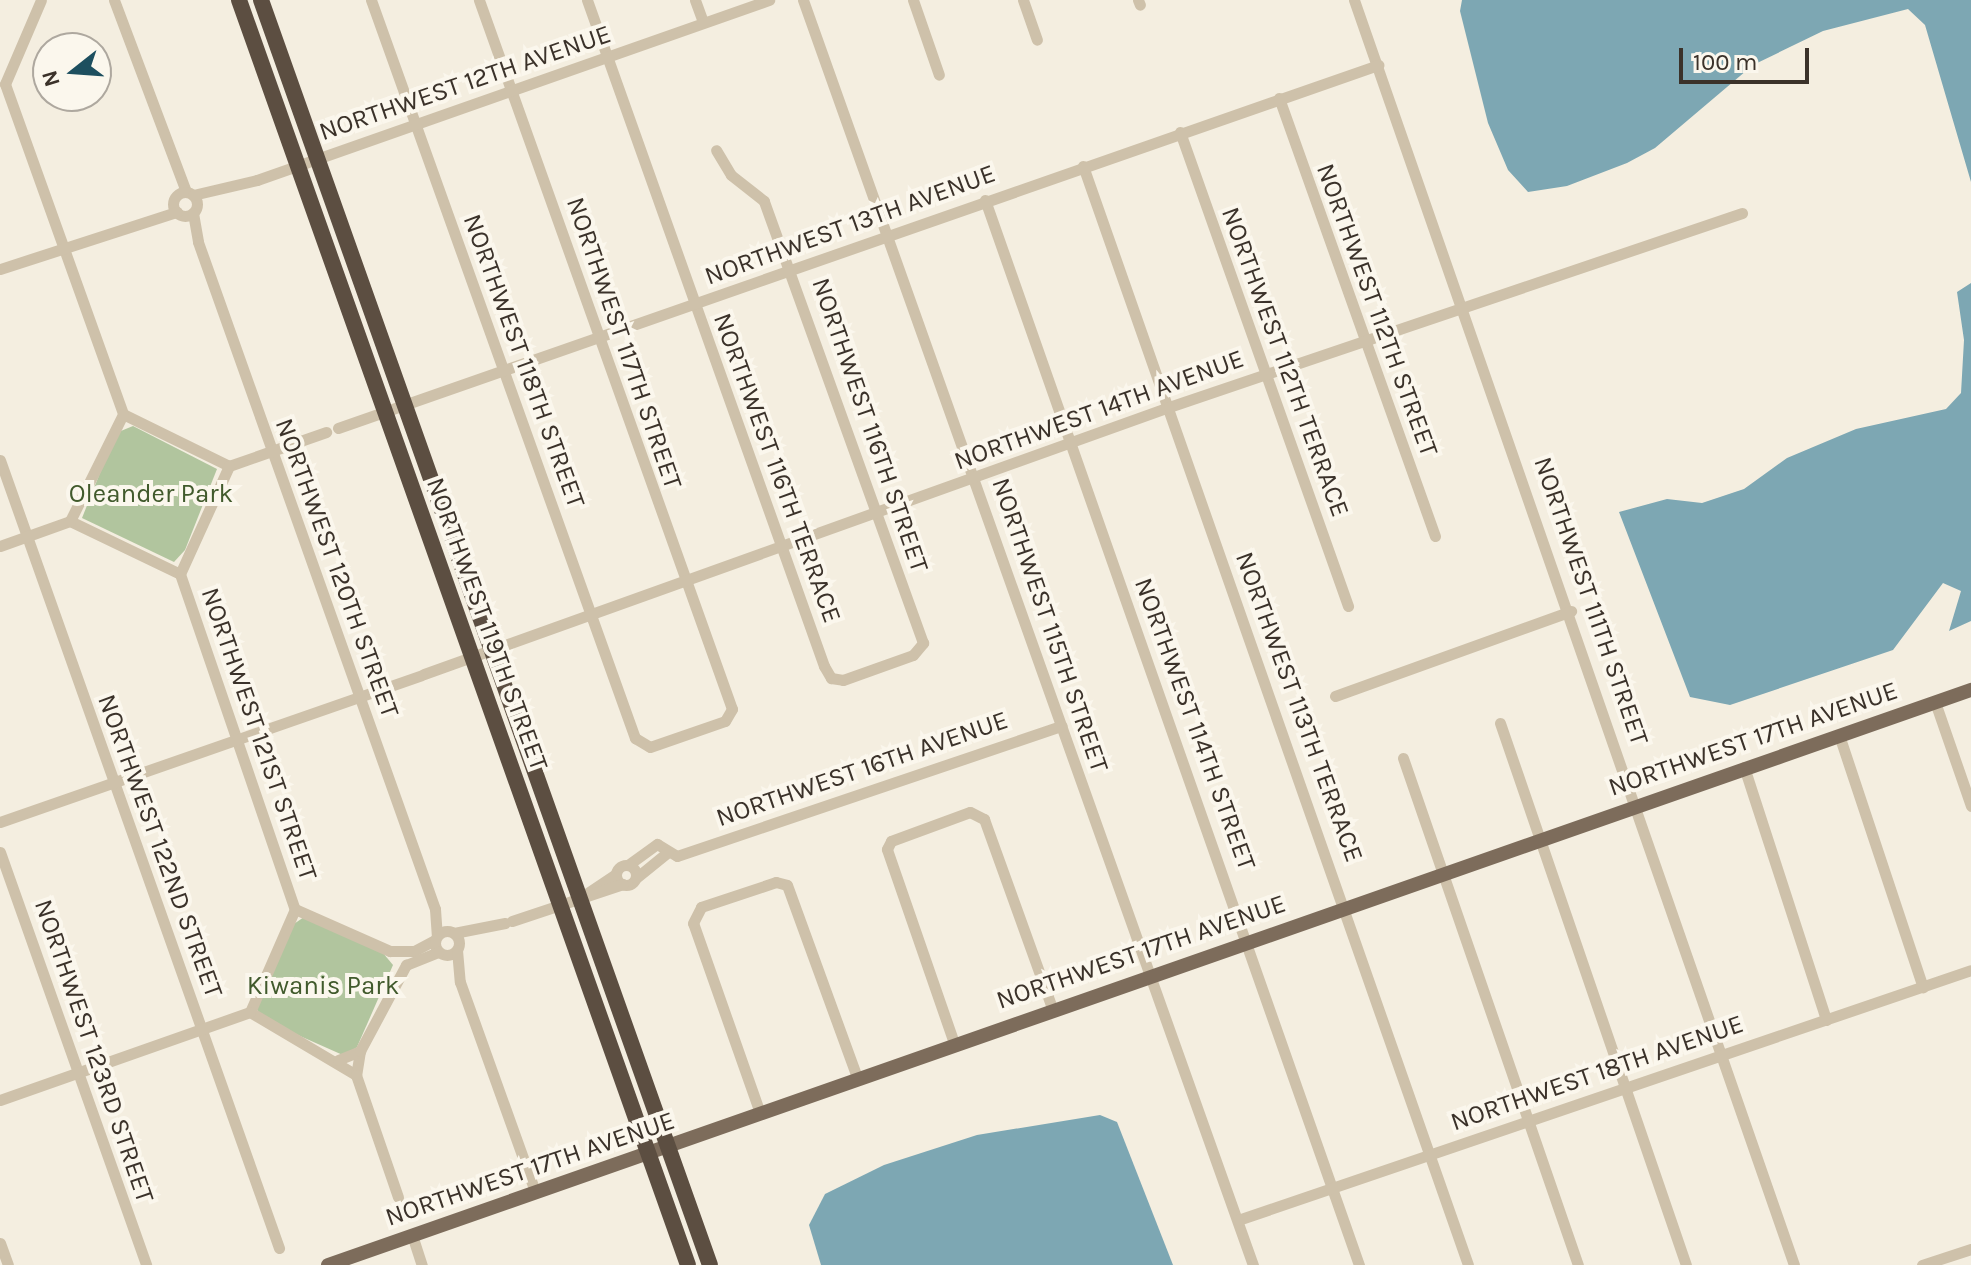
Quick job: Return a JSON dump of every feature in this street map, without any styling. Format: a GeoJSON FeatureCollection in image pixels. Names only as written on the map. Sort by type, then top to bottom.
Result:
{"type":"FeatureCollection","features":[{"type":"Feature","properties":{"kind":"highway","name":"NORTHWEST 119TH STREET"},"geometry":{"type":"LineString","coordinates":[[239,0],[688,1265]]}},
{"type":"Feature","properties":{"kind":"highway","name":"NORTHWEST 119TH STREET"},"geometry":{"type":"LineString","coordinates":[[261,0],[710,1265]]}},
{"type":"Feature","properties":{"kind":"main road","name":"NORTHWEST 17TH AVENUE"},"geometry":{"type":"LineString","coordinates":[[328,1265],[1444,870],[1971,690]]}},
{"type":"Feature","properties":{"kind":"street"},"geometry":{"type":"LineString","coordinates":[[41,0],[3,82],[123,414],[229,466],[180,574],[70,521]]}},
{"type":"Feature","properties":{"kind":"street","name":"NORTHWEST 120TH STREET"},"geometry":{"type":"LineString","coordinates":[[114,0],[535,1192]]}},
{"type":"Feature","properties":{"kind":"street","name":"NORTHWEST 118TH STREET"},"geometry":{"type":"LineString","coordinates":[[371,0],[635,738]]}},
{"type":"Feature","properties":{"kind":"street","name":"NORTHWEST 117TH STREET"},"geometry":{"type":"LineString","coordinates":[[479,0],[729,701],[731,714],[725,721],[650,747],[635,738]]}},
{"type":"Feature","properties":{"kind":"street","name":"NORTHWEST 116TH TERRACE"},"geometry":{"type":"LineString","coordinates":[[587,0],[781,548],[831,678]]}},
{"type":"Feature","properties":{"kind":"street"},"geometry":{"type":"LineString","coordinates":[[695,0],[703,22]]}},
{"type":"Feature","properties":{"kind":"street","name":"NORTHWEST 12TH AVENUE"},"geometry":{"type":"LineString","coordinates":[[0,269],[769,0]]}},
{"type":"Feature","properties":{"kind":"street","name":"NORTHWEST 115TH STREET"},"geometry":{"type":"LineString","coordinates":[[803,0],[1253,1265]]}},
{"type":"Feature","properties":{"kind":"street"},"geometry":{"type":"LineString","coordinates":[[913,0],[939,75]]}},
{"type":"Feature","properties":{"kind":"street"},"geometry":{"type":"LineString","coordinates":[[1023,0],[1037,40]]}},
{"type":"Feature","properties":{"kind":"street","name":"NORTHWEST 111TH STREET"},"geometry":{"type":"LineString","coordinates":[[1354,0],[1571,611],[1794,1265]]}},
{"type":"Feature","properties":{"kind":"street","name":"NORTHWEST 13TH AVENUE"},"geometry":{"type":"LineString","coordinates":[[229,466],[1378,65]]}},
{"type":"Feature","properties":{"kind":"street","name":"NORTHWEST 112TH STREET"},"geometry":{"type":"LineString","coordinates":[[1279,98],[1435,536]]}},
{"type":"Feature","properties":{"kind":"street","name":"NORTHWEST 112TH TERRACE"},"geometry":{"type":"LineString","coordinates":[[1180,132],[1348,606]]}},
{"type":"Feature","properties":{"kind":"street","name":"NORTHWEST 116TH STREET"},"geometry":{"type":"LineString","coordinates":[[716,150],[731,175],[764,201],[923,643],[913,655],[843,680],[831,678]]}},
{"type":"Feature","properties":{"kind":"street","name":"NORTHWEST 113TH TERRACE"},"geometry":{"type":"LineString","coordinates":[[1083,166],[1346,905],[1468,1265]]}},
{"type":"Feature","properties":{"kind":"street","name":"NORTHWEST 114TH STREET"},"geometry":{"type":"LineString","coordinates":[[985,200],[1248,940],[1359,1265]]}},
{"type":"Feature","properties":{"kind":"street","name":"NORTHWEST 14TH AVENUE"},"geometry":{"type":"LineString","coordinates":[[0,822],[685,583],[1169,407],[1742,213]]}},
{"type":"Feature","properties":{"kind":"street"},"geometry":{"type":"LineString","coordinates":[[0,546],[70,521],[123,414]]}},
{"type":"Feature","properties":{"kind":"street","name":"NORTHWEST 122ND STREET"},"geometry":{"type":"LineString","coordinates":[[0,460],[279,1248]]}},
{"type":"Feature","properties":{"kind":"street","name":"NORTHWEST 121ST STREET"},"geometry":{"type":"LineString","coordinates":[[180,574],[295,909]]}},
{"type":"Feature","properties":{"kind":"street"},"geometry":{"type":"LineString","coordinates":[[1335,696],[1571,611]]}},
{"type":"Feature","properties":{"kind":"street"},"geometry":{"type":"LineString","coordinates":[[1935,702],[1971,806]]}},
{"type":"Feature","properties":{"kind":"street"},"geometry":{"type":"LineString","coordinates":[[1500,723],[1686,1265]]}},
{"type":"Feature","properties":{"kind":"street","name":"NORTHWEST 16TH AVENUE"},"geometry":{"type":"LineString","coordinates":[[447,943],[580,898],[620,879],[636,878],[672,854],[1062,726]]}},
{"type":"Feature","properties":{"kind":"street"},"geometry":{"type":"LineString","coordinates":[[1839,735],[1923,987]]}},
{"type":"Feature","properties":{"kind":"street"},"geometry":{"type":"LineString","coordinates":[[1403,758],[1578,1265]]}},
{"type":"Feature","properties":{"kind":"street"},"geometry":{"type":"LineString","coordinates":[[1744,767],[1826,1020]]}},
{"type":"Feature","properties":{"kind":"street"},"geometry":{"type":"LineString","coordinates":[[954,1043],[888,855],[891,841],[970,812],[984,819],[1052,1008]]}},
{"type":"Feature","properties":{"kind":"street","name":"NORTHWEST 16TH AVENUE"},"geometry":{"type":"LineString","coordinates":[[620,879],[628,865],[648,854],[657,844],[672,854]]}},
{"type":"Feature","properties":{"kind":"street","name":"NORTHWEST 123RD STREET"},"geometry":{"type":"LineString","coordinates":[[0,852],[146,1265]]}},
{"type":"Feature","properties":{"kind":"street"},"geometry":{"type":"LineString","coordinates":[[648,854],[656,866]]}},
{"type":"Feature","properties":{"kind":"street"},"geometry":{"type":"LineString","coordinates":[[628,865],[636,878]]}},
{"type":"Feature","properties":{"kind":"street"},"geometry":{"type":"LineString","coordinates":[[760,1113],[693,923],[701,907],[776,882],[790,891],[857,1077]]}},
{"type":"Feature","properties":{"kind":"street"},"geometry":{"type":"LineString","coordinates":[[0,1100],[250,1012],[295,909],[390,951],[414,951],[447,943]]}},
{"type":"Feature","properties":{"kind":"street"},"geometry":{"type":"LineString","coordinates":[[398,1197],[356,1075],[360,1051],[397,975],[413,960],[447,943]]}},
{"type":"Feature","properties":{"kind":"street"},"geometry":{"type":"LineString","coordinates":[[390,951],[397,975]]}},
{"type":"Feature","properties":{"kind":"street","name":"NORTHWEST 18TH AVENUE"},"geometry":{"type":"LineString","coordinates":[[1238,1220],[1723,1051],[1826,1020],[1971,970]]}},
{"type":"Feature","properties":{"kind":"street"},"geometry":{"type":"LineString","coordinates":[[250,1012],[338,1060],[356,1075]]}},
{"type":"Feature","properties":{"kind":"street"},"geometry":{"type":"LineString","coordinates":[[338,1060],[360,1051]]}},
{"type":"Feature","properties":{"kind":"street"},"geometry":{"type":"LineString","coordinates":[[412,1235],[422,1265]]}},
{"type":"Feature","properties":{"kind":"street"},"geometry":{"type":"LineString","coordinates":[[0,1243],[8,1265]]}},
{"type":"Feature","properties":{"kind":"street"},"geometry":{"type":"LineString","coordinates":[[1922,1265],[1971,1249]]}},
{"type":"Feature","properties":{"kind":"green space","name":"Oleander Park"},"geometry":{"type":"Polygon","coordinates":[[[133,426],[217,469],[185,550],[174,562],[82,518],[116,433],[133,426]]]}},
{"type":"Feature","properties":{"kind":"green space","name":"Kiwanis Park"},"geometry":{"type":"Polygon","coordinates":[[[304,917],[383,953],[393,965],[357,1047],[345,1056],[264,1020],[254,1005],[291,926],[304,917]]]}},
{"type":"Feature","properties":{"kind":"water"},"geometry":{"type":"Polygon","coordinates":[[[1462,0],[1971,0],[1971,182],[1925,25],[1908,9],[1823,31],[1753,65],[1655,148],[1627,163],[1567,186],[1528,192],[1508,170],[1488,123],[1460,11],[1462,0]]]}},
{"type":"Feature","properties":{"kind":"water"},"geometry":{"type":"Polygon","coordinates":[[[1971,283],[1971,621],[1949,631],[1961,591],[1943,583],[1893,650],[1730,705],[1690,697],[1619,512],[1667,499],[1702,503],[1744,489],[1787,458],[1856,429],[1946,409],[1961,393],[1964,340],[1957,292],[1971,283]]]}},
{"type":"Feature","properties":{"kind":"water"},"geometry":{"type":"Polygon","coordinates":[[[1100,1115],[1117,1122],[1173,1265],[821,1265],[809,1225],[825,1194],[884,1165],[977,1135],[1100,1115]]]}}]}
